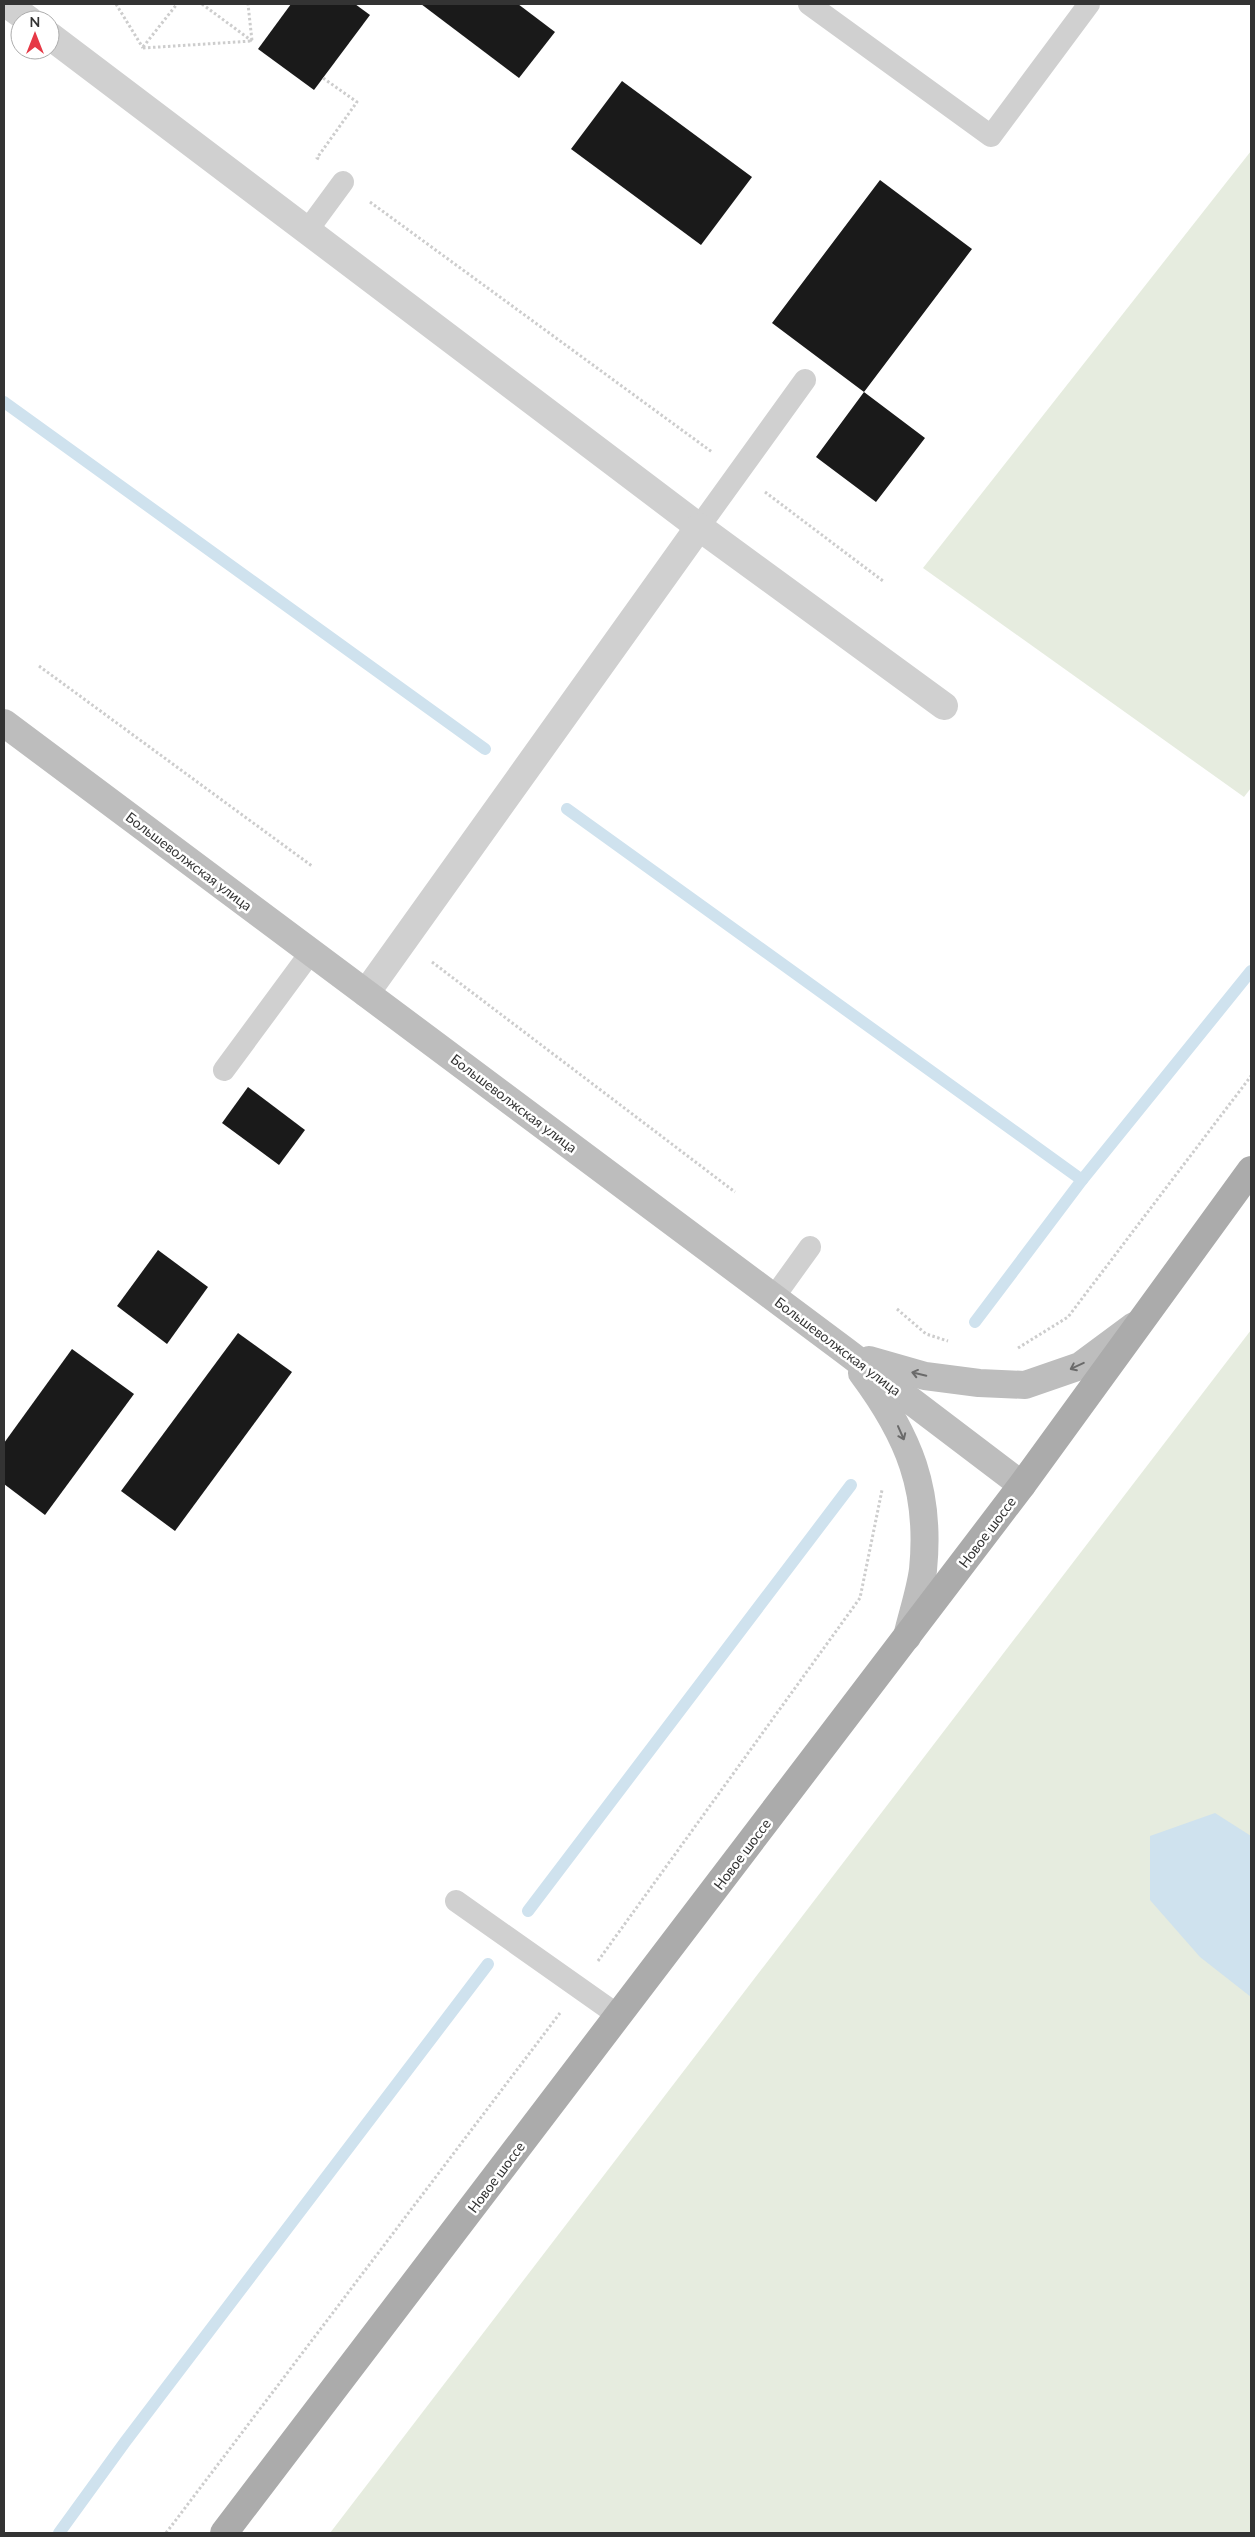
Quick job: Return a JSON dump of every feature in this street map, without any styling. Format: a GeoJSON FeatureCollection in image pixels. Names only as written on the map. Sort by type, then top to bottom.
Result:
{"type":"FeatureCollection","features":[{"type":"Feature","properties":{"kind":"main road","name":"Большеволжская улица"},"geometry":{"type":"LineString","coordinates":[[4,723],[774,1297],[1022,1485]]}},
{"type":"Feature","properties":{"kind":"main road","name":"Новое шоссе"},"geometry":{"type":"LineString","coordinates":[[224,2533],[908,1637],[1146,1318],[1251,1170]]}},
{"type":"Feature","properties":{"kind":"main road"},"geometry":{"type":"LineString","coordinates":[[844,1350],[884,1366],[925,1376],[979,1383],[1025,1385],[1080,1366],[1146,1318]]}},
{"type":"Feature","properties":{"kind":"main road"},"geometry":{"type":"LineString","coordinates":[[844,1350],[895,1420],[914,1463],[924,1512],[923,1571],[908,1637]]}},
{"type":"Feature","properties":{"kind":"street"},"geometry":{"type":"LineString","coordinates":[[60,44],[699,527],[944,706]]}},
{"type":"Feature","properties":{"kind":"street"},"geometry":{"type":"LineString","coordinates":[[366,993],[699,527]]}},
{"type":"Feature","properties":{"kind":"lane"},"geometry":{"type":"LineString","coordinates":[[808,4],[990,136],[1090,4]]}},
{"type":"Feature","properties":{"kind":"lane"},"geometry":{"type":"LineString","coordinates":[[307,231],[343,182]]}},
{"type":"Feature","properties":{"kind":"lane"},"geometry":{"type":"LineString","coordinates":[[699,527],[805,380]]}},
{"type":"Feature","properties":{"kind":"lane"},"geometry":{"type":"LineString","coordinates":[[224,1070],[311,952]]}},
{"type":"Feature","properties":{"kind":"lane"},"geometry":{"type":"LineString","coordinates":[[774,1297],[810,1247]]}},
{"type":"Feature","properties":{"kind":"lane"},"geometry":{"type":"LineString","coordinates":[[456,1901],[618,2016]]}},
{"type":"Feature","properties":{"kind":"path"},"geometry":{"type":"LineString","coordinates":[[116,4],[143,48]]}},
{"type":"Feature","properties":{"kind":"path"},"geometry":{"type":"LineString","coordinates":[[143,48],[177,4]]}},
{"type":"Feature","properties":{"kind":"path"},"geometry":{"type":"LineString","coordinates":[[202,4],[252,41]]}},
{"type":"Feature","properties":{"kind":"path"},"geometry":{"type":"LineString","coordinates":[[248,4],[252,41]]}},
{"type":"Feature","properties":{"kind":"path"},"geometry":{"type":"LineString","coordinates":[[143,48],[252,41]]}},
{"type":"Feature","properties":{"kind":"path"},"geometry":{"type":"LineString","coordinates":[[323,78],[357,102],[317,158],[343,182],[739,472],[883,581]]}},
{"type":"Feature","properties":{"kind":"path"},"geometry":{"type":"LineString","coordinates":[[39,666],[312,866]]}},
{"type":"Feature","properties":{"kind":"path"},"geometry":{"type":"LineString","coordinates":[[432,962],[735,1192]]}},
{"type":"Feature","properties":{"kind":"path"},"geometry":{"type":"LineString","coordinates":[[1015,1350],[1068,1316],[1251,1076]]}},
{"type":"Feature","properties":{"kind":"path"},"geometry":{"type":"LineString","coordinates":[[897,1309],[926,1334],[954,1343]]}},
{"type":"Feature","properties":{"kind":"shaded area"},"geometry":{"type":"Polygon","coordinates":[[[1251,151],[1251,788],[1244,797],[923,568],[1251,151]]]}},
{"type":"Feature","properties":{"kind":"shaded area"},"geometry":{"type":"Polygon","coordinates":[[[1251,1330],[1251,2533],[330,2533],[1251,1330]]]}},
{"type":"Feature","properties":{"kind":"water"},"geometry":{"type":"Polygon","coordinates":[[[1215,1813],[1251,1836],[1251,1997],[1200,1957],[1150,1900],[1150,1836],[1215,1813]]]}},
{"type":"Feature","properties":{"kind":"building"},"geometry":{"type":"Polygon","coordinates":[[[291,4],[355,4],[370,15],[314,90],[258,49],[291,4]]]}},
{"type":"Feature","properties":{"kind":"building"},"geometry":{"type":"Polygon","coordinates":[[[421,4],[518,4],[555,32],[519,78],[421,4]]]}},
{"type":"Feature","properties":{"kind":"building"},"geometry":{"type":"Polygon","coordinates":[[[622,81],[752,177],[701,245],[571,149],[622,81]]]}},
{"type":"Feature","properties":{"kind":"building"},"geometry":{"type":"Polygon","coordinates":[[[880,180],[972,249],[864,392],[772,323],[880,180]]]}},
{"type":"Feature","properties":{"kind":"building"},"geometry":{"type":"Polygon","coordinates":[[[864,392],[925,438],[876,502],[816,457],[864,392]]]}},
{"type":"Feature","properties":{"kind":"building"},"geometry":{"type":"Polygon","coordinates":[[[248,1087],[305,1130],[279,1165],[222,1123],[248,1087]]]}},
{"type":"Feature","properties":{"kind":"building"},"geometry":{"type":"Polygon","coordinates":[[[158,1250],[208,1287],[167,1344],[117,1306],[158,1250]]]}},
{"type":"Feature","properties":{"kind":"building"},"geometry":{"type":"Polygon","coordinates":[[[238,1333],[292,1372],[175,1531],[121,1491],[238,1333]]]}},
{"type":"Feature","properties":{"kind":"building"},"geometry":{"type":"Polygon","coordinates":[[[72,1349],[134,1394],[45,1515],[4,1484],[4,1443],[72,1349]]]}},
{"type":"Feature","properties":{"kind":"waterway"},"geometry":{"type":"LineString","coordinates":[[4,402],[485,749]]}},
{"type":"Feature","properties":{"kind":"waterway"},"geometry":{"type":"LineString","coordinates":[[567,809],[1082,1180]]}},
{"type":"Feature","properties":{"kind":"waterway"},"geometry":{"type":"LineString","coordinates":[[975,1322],[1082,1180],[1251,971]]}},
{"type":"Feature","properties":{"kind":"waterway"},"geometry":{"type":"LineString","coordinates":[[528,1911],[851,1485]]}},
{"type":"Feature","properties":{"kind":"waterway"},"geometry":{"type":"LineString","coordinates":[[59,2533],[125,2442],[488,1964]]}}]}
